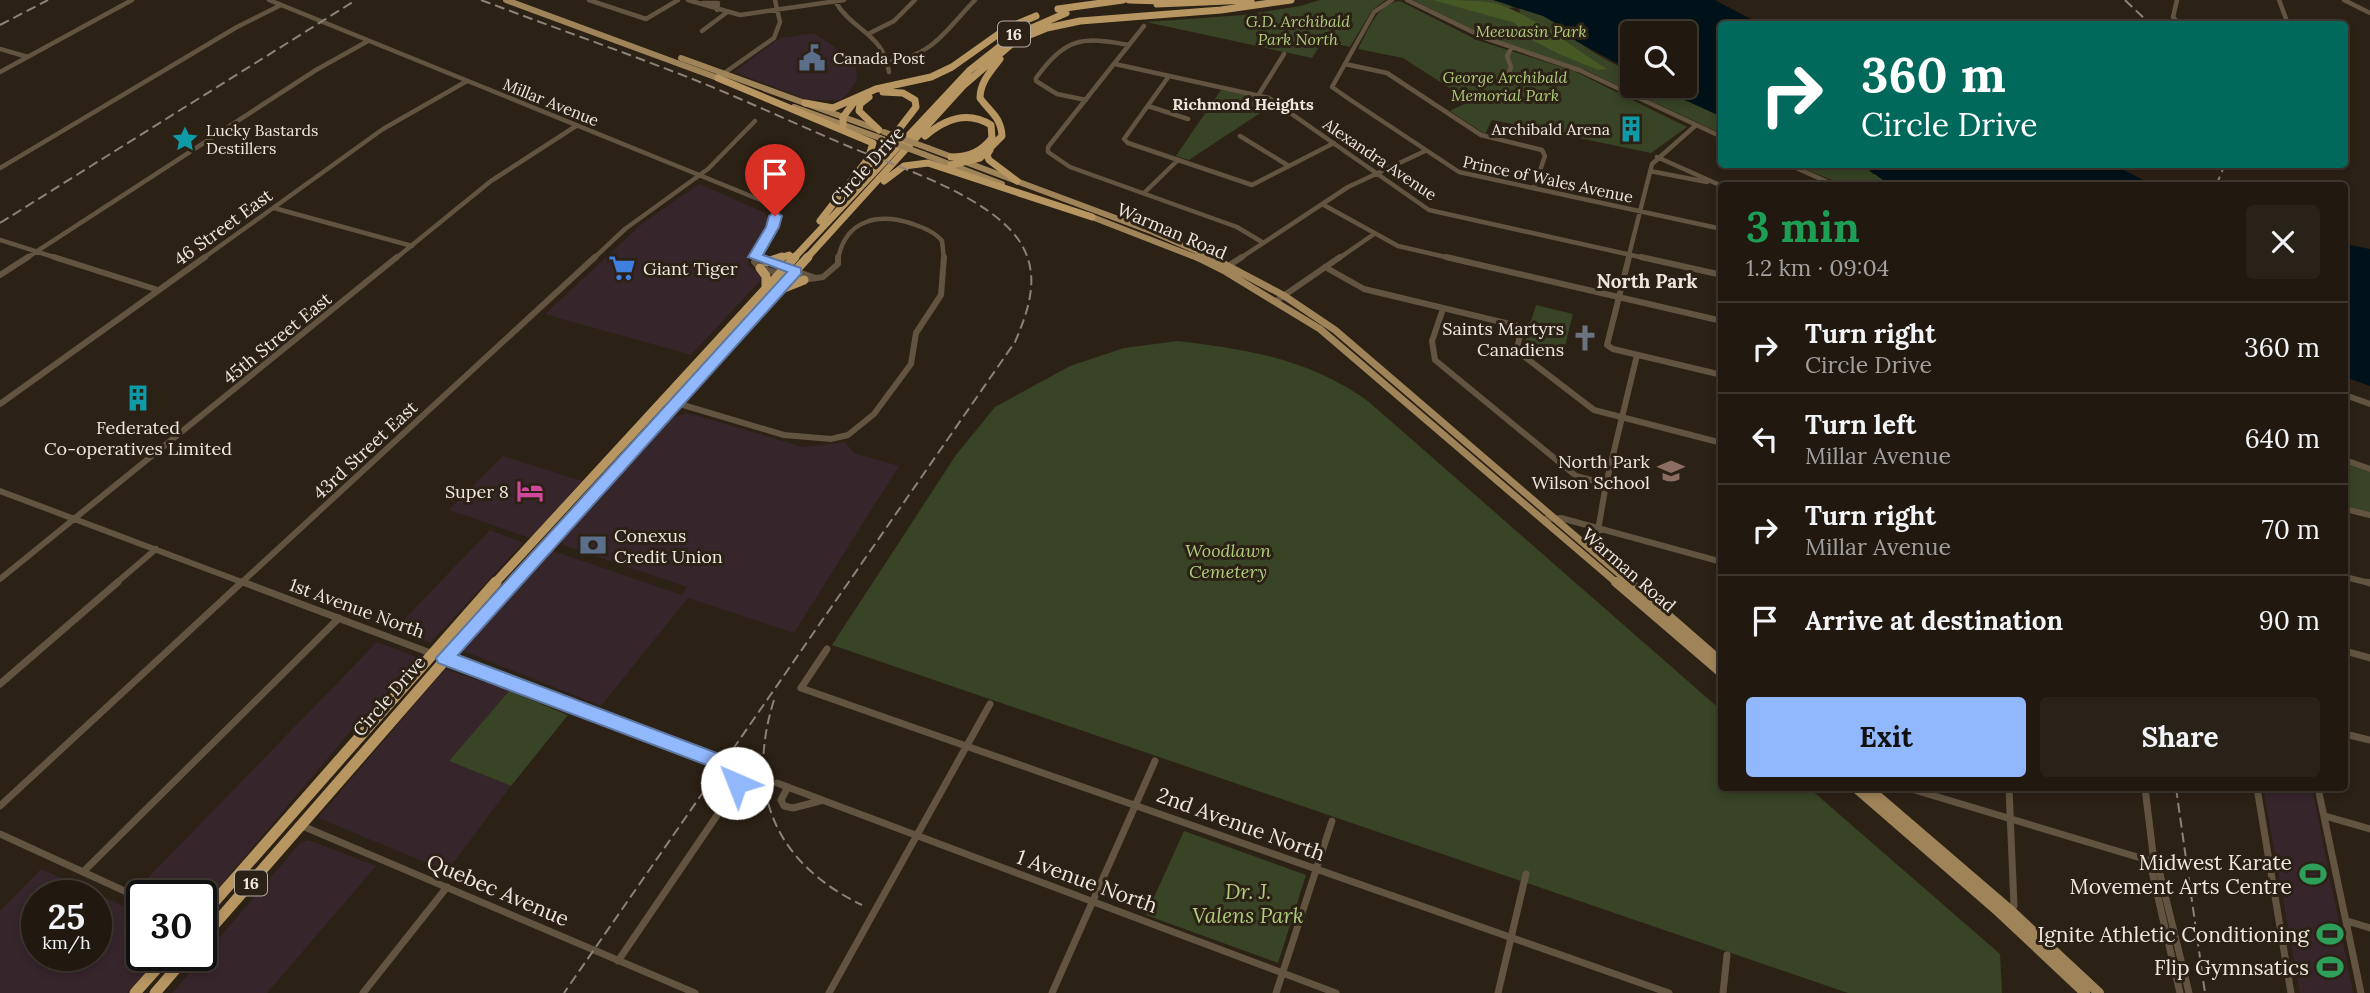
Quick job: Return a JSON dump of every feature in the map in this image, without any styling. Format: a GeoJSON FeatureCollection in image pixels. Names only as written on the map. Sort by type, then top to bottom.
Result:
{"type":"FeatureCollection","features":[{"type":"Feature","properties":{"kind":"highway"},"geometry":{"type":"LineString","coordinates":[[804,103],[833,108],[864,94],[939,74],[1006,28],[1078,5],[1123,0]]}},
{"type":"Feature","properties":{"kind":"highway"},"geometry":{"type":"LineString","coordinates":[[1129,0],[1216,3]]}},
{"type":"Feature","properties":{"kind":"highway","name":"Circle Drive"},"geometry":{"type":"LineString","coordinates":[[217,917],[445,658],[767,301],[786,271],[955,84],[987,53],[1014,34],[1049,18],[1090,8],[1251,0]]}},
{"type":"Feature","properties":{"kind":"highway","name":"Circle Drive"},"geometry":{"type":"LineString","coordinates":[[217,899],[432,653],[766,287],[818,247],[971,79],[1017,40],[1061,21],[1112,11],[1252,8],[1291,0]]}},
{"type":"Feature","properties":{"kind":"highway"},"geometry":{"type":"LineString","coordinates":[[766,287],[763,265],[789,255],[979,53],[997,38],[1037,16]]}},
{"type":"Feature","properties":{"kind":"highway"},"geometry":{"type":"LineString","coordinates":[[1017,40],[979,87],[982,102],[998,118],[1002,128],[1000,139],[987,155],[989,160],[1017,181]]}},
{"type":"Feature","properties":{"kind":"highway"},"geometry":{"type":"LineString","coordinates":[[721,76],[761,98],[847,130],[873,144],[868,159],[818,224]]}},
{"type":"Feature","properties":{"kind":"highway"},"geometry":{"type":"LineString","coordinates":[[872,165],[913,114],[917,105],[914,98],[892,91],[877,93],[864,100],[859,111],[881,134]]}},
{"type":"Feature","properties":{"kind":"highway"},"geometry":{"type":"LineString","coordinates":[[843,121],[864,94]]}},
{"type":"Feature","properties":{"kind":"highway"},"geometry":{"type":"LineString","coordinates":[[818,247],[926,136],[944,122],[968,117],[984,120],[991,125],[992,138],[982,149],[969,157],[951,161]]}},
{"type":"Feature","properties":{"kind":"highway"},"geometry":{"type":"LineString","coordinates":[[951,161],[971,164],[991,150]]}},
{"type":"Feature","properties":{"kind":"highway"},"geometry":{"type":"LineString","coordinates":[[884,181],[904,166],[928,163],[1091,217]]}},
{"type":"Feature","properties":{"kind":"highway"},"geometry":{"type":"LineString","coordinates":[[786,271],[789,255]]}},
{"type":"Feature","properties":{"kind":"highway"},"geometry":{"type":"LineString","coordinates":[[767,301],[790,284],[804,280]]}},
{"type":"Feature","properties":{"kind":"highway"},"geometry":{"type":"LineString","coordinates":[[135,993],[155,971]]}},
{"type":"Feature","properties":{"kind":"highway"},"geometry":{"type":"LineString","coordinates":[[155,993],[174,971]]}},
{"type":"Feature","properties":{"kind":"main road","name":"Warman Road"},"geometry":{"type":"LineString","coordinates":[[506,0],[804,103],[843,121]]}},
{"type":"Feature","properties":{"kind":"main road","name":"Warman Road"},"geometry":{"type":"LineString","coordinates":[[520,0],[881,134],[1226,268]]}},
{"type":"Feature","properties":{"kind":"main road","name":"Warman Road"},"geometry":{"type":"LineString","coordinates":[[971,164],[1153,232],[1280,298],[1352,344],[1718,660]]}},
{"type":"Feature","properties":{"kind":"main road","name":"Warman Road"},"geometry":{"type":"LineString","coordinates":[[1280,298],[1352,354],[1718,670]]}},
{"type":"Feature","properties":{"kind":"main road"},"geometry":{"type":"LineString","coordinates":[[1859,791],[1999,912],[2085,993]]}},
{"type":"Feature","properties":{"kind":"main road"},"geometry":{"type":"LineString","coordinates":[[1871,791],[2009,909],[2099,993]]}},
{"type":"Feature","properties":{"kind":"street"},"geometry":{"type":"LineString","coordinates":[[0,72],[132,0]]}},
{"type":"Feature","properties":{"kind":"street","name":"Millar Avenue"},"geometry":{"type":"LineString","coordinates":[[269,0],[763,201],[772,208],[774,221],[755,257],[754,262],[763,265]]}},
{"type":"Feature","properties":{"kind":"street"},"geometry":{"type":"LineString","coordinates":[[589,0],[643,19],[678,0]]}},
{"type":"Feature","properties":{"kind":"street"},"geometry":{"type":"LineString","coordinates":[[688,0],[726,13],[744,15],[844,0]]}},
{"type":"Feature","properties":{"kind":"street"},"geometry":{"type":"LineString","coordinates":[[721,76],[774,38],[780,22],[775,0]]}},
{"type":"Feature","properties":{"kind":"street"},"geometry":{"type":"LineString","coordinates":[[870,33],[890,24],[915,0]]}},
{"type":"Feature","properties":{"kind":"street"},"geometry":{"type":"LineString","coordinates":[[889,62],[909,59],[926,52],[975,0]]}},
{"type":"Feature","properties":{"kind":"street","name":"Prince of Wales Avenue"},"geometry":{"type":"LineString","coordinates":[[1392,0],[1374,12],[1332,87],[1459,172],[1718,228]]}},
{"type":"Feature","properties":{"kind":"street"},"geometry":{"type":"LineString","coordinates":[[1407,0],[1466,30],[1579,70],[1718,136]]}},
{"type":"Feature","properties":{"kind":"street"},"geometry":{"type":"LineString","coordinates":[[2177,0],[2173,16],[2177,21]]}},
{"type":"Feature","properties":{"kind":"street"},"geometry":{"type":"LineString","coordinates":[[2280,0],[2287,21]]}},
{"type":"Feature","properties":{"kind":"street"},"geometry":{"type":"LineString","coordinates":[[2347,0],[2370,11]]}},
{"type":"Feature","properties":{"kind":"street"},"geometry":{"type":"LineString","coordinates":[[835,1],[846,19],[870,33],[882,44],[889,62],[889,72]]}},
{"type":"Feature","properties":{"kind":"street"},"geometry":{"type":"LineString","coordinates":[[0,168],[237,26],[282,5]]}},
{"type":"Feature","properties":{"kind":"street"},"geometry":{"type":"LineString","coordinates":[[702,31],[726,13]]}},
{"type":"Feature","properties":{"kind":"street"},"geometry":{"type":"LineString","coordinates":[[1144,26],[1048,147],[1048,152],[1070,167],[1237,227],[1262,242]]}},
{"type":"Feature","properties":{"kind":"street"},"geometry":{"type":"LineString","coordinates":[[1086,100],[1050,91],[1036,81],[1036,78],[1058,51],[1066,46],[1101,40],[1129,45]]}},
{"type":"Feature","properties":{"kind":"street"},"geometry":{"type":"LineString","coordinates":[[0,275],[336,57],[368,41]]}},
{"type":"Feature","properties":{"kind":"street"},"geometry":{"type":"LineString","coordinates":[[1507,78],[1511,67],[1507,56],[1512,47]]}},
{"type":"Feature","properties":{"kind":"street"},"geometry":{"type":"LineString","coordinates":[[0,50],[28,57]]}},
{"type":"Feature","properties":{"kind":"street"},"geometry":{"type":"LineString","coordinates":[[1259,94],[1284,54]]}},
{"type":"Feature","properties":{"kind":"street","name":"Alexandra Avenue"},"geometry":{"type":"LineString","coordinates":[[1115,64],[1259,94],[1279,103],[1429,210],[1718,274]]}},
{"type":"Feature","properties":{"kind":"street"},"geometry":{"type":"LineString","coordinates":[[1345,64],[1387,74],[1481,135],[1542,150],[1545,156],[1534,188]]}},
{"type":"Feature","properties":{"kind":"street"},"geometry":{"type":"LineString","coordinates":[[1169,76],[1124,139],[1252,186],[1334,143]]}},
{"type":"Feature","properties":{"kind":"street","name":"46 Street East"},"geometry":{"type":"LineString","coordinates":[[0,404],[383,129],[467,81]]}},
{"type":"Feature","properties":{"kind":"street"},"geometry":{"type":"LineString","coordinates":[[1148,106],[1188,119]]}},
{"type":"Feature","properties":{"kind":"street","name":"43rd Street East"},"geometry":{"type":"LineString","coordinates":[[0,806],[625,229],[698,176],[755,121]]}},
{"type":"Feature","properties":{"kind":"street","name":"45th Street East"},"geometry":{"type":"LineString","coordinates":[[0,579],[499,175],[576,126]]}},
{"type":"Feature","properties":{"kind":"street"},"geometry":{"type":"LineString","coordinates":[[1695,126],[1657,157],[1650,171],[1607,345],[1636,355],[1718,374]]}},
{"type":"Feature","properties":{"kind":"street"},"geometry":{"type":"LineString","coordinates":[[1240,136],[1289,166]]}},
{"type":"Feature","properties":{"kind":"street"},"geometry":{"type":"LineString","coordinates":[[1226,268],[1322,204],[1376,173],[1425,151]]}},
{"type":"Feature","properties":{"kind":"street"},"geometry":{"type":"LineString","coordinates":[[1657,157],[1718,184]]}},
{"type":"Feature","properties":{"kind":"street"},"geometry":{"type":"LineString","coordinates":[[1144,193],[1178,160]]}},
{"type":"Feature","properties":{"kind":"street"},"geometry":{"type":"LineString","coordinates":[[1796,168],[1828,182]]}},
{"type":"Feature","properties":{"kind":"street"},"geometry":{"type":"LineString","coordinates":[[1650,171],[1718,184]]}},
{"type":"Feature","properties":{"kind":"street"},"geometry":{"type":"LineString","coordinates":[[1322,204],[1398,246],[1718,320]]}},
{"type":"Feature","properties":{"kind":"street"},"geometry":{"type":"LineString","coordinates":[[274,208],[412,246]]}},
{"type":"Feature","properties":{"kind":"street"},"geometry":{"type":"LineString","coordinates":[[663,399],[802,439],[836,439],[850,435],[862,426],[911,363],[915,335],[943,297],[944,244],[938,234],[930,230],[885,218],[873,218],[860,226],[839,247],[835,270],[818,278],[804,280],[786,271]]}},
{"type":"Feature","properties":{"kind":"street"},"geometry":{"type":"LineString","coordinates":[[1280,298],[1374,234]]}},
{"type":"Feature","properties":{"kind":"street"},"geometry":{"type":"LineString","coordinates":[[0,240],[158,290]]}},
{"type":"Feature","properties":{"kind":"street"},"geometry":{"type":"LineString","coordinates":[[763,265],[818,278]]}},
{"type":"Feature","properties":{"kind":"street"},"geometry":{"type":"LineString","coordinates":[[1325,267],[1364,289],[1518,326],[1521,331],[1517,348],[1521,354],[1594,410],[1718,442]]}},
{"type":"Feature","properties":{"kind":"street"},"geometry":{"type":"LineString","coordinates":[[1443,309],[1430,344],[1429,351],[1434,360],[1576,476],[1606,484]]}},
{"type":"Feature","properties":{"kind":"street"},"geometry":{"type":"LineString","coordinates":[[1591,549],[1595,548],[1600,528],[1606,484],[1636,355]]}},
{"type":"Feature","properties":{"kind":"street"},"geometry":{"type":"LineString","coordinates":[[2348,396],[2370,404]]}},
{"type":"Feature","properties":{"kind":"street"},"geometry":{"type":"LineString","coordinates":[[2348,461],[2370,469]]}},
{"type":"Feature","properties":{"kind":"street","name":"1st Avenue North"},"geometry":{"type":"LineString","coordinates":[[0,491],[731,766],[738,776],[735,789],[618,961]]}},
{"type":"Feature","properties":{"kind":"street"},"geometry":{"type":"LineString","coordinates":[[2348,510],[2370,515]]}},
{"type":"Feature","properties":{"kind":"street"},"geometry":{"type":"LineString","coordinates":[[1543,519],[1553,516],[1718,561]]}},
{"type":"Feature","properties":{"kind":"street"},"geometry":{"type":"LineString","coordinates":[[0,684],[156,549]]}},
{"type":"Feature","properties":{"kind":"street"},"geometry":{"type":"LineString","coordinates":[[2348,578],[2370,583]]}},
{"type":"Feature","properties":{"kind":"street"},"geometry":{"type":"LineString","coordinates":[[83,872],[339,618]]}},
{"type":"Feature","properties":{"kind":"street","name":"2nd Avenue North"},"geometry":{"type":"LineString","coordinates":[[828,649],[801,688],[1669,993]]}},
{"type":"Feature","properties":{"kind":"street"},"geometry":{"type":"LineString","coordinates":[[2348,652],[2370,658]]}},
{"type":"Feature","properties":{"kind":"street"},"geometry":{"type":"LineString","coordinates":[[829,993],[990,704]]}},
{"type":"Feature","properties":{"kind":"street"},"geometry":{"type":"LineString","coordinates":[[2348,735],[2370,740]]}},
{"type":"Feature","properties":{"kind":"street"},"geometry":{"type":"LineString","coordinates":[[1052,993],[1155,761]]}},
{"type":"Feature","properties":{"kind":"street","name":"1 Avenue North"},"geometry":{"type":"LineString","coordinates":[[776,783],[1336,993]]}},
{"type":"Feature","properties":{"kind":"street","name":"1 Avenue North"},"geometry":{"type":"LineString","coordinates":[[788,787],[781,800],[788,807],[812,801],[825,802]]}},
{"type":"Feature","properties":{"kind":"street"},"geometry":{"type":"LineString","coordinates":[[1918,791],[2154,862]]}},
{"type":"Feature","properties":{"kind":"street"},"geometry":{"type":"LineString","coordinates":[[2009,791],[2014,906],[2009,909]]}},
{"type":"Feature","properties":{"kind":"street"},"geometry":{"type":"LineString","coordinates":[[2146,791],[2154,862],[2160,874],[2189,993]]}},
{"type":"Feature","properties":{"kind":"street"},"geometry":{"type":"LineString","coordinates":[[2257,791],[2291,993]]}},
{"type":"Feature","properties":{"kind":"street"},"geometry":{"type":"LineString","coordinates":[[2319,791],[2361,993]]}},
{"type":"Feature","properties":{"kind":"street"},"geometry":{"type":"LineString","coordinates":[[2325,816],[2370,829]]}},
{"type":"Feature","properties":{"kind":"street","name":"Quebec Avenue"},"geometry":{"type":"LineString","coordinates":[[287,820],[695,993]]}},
{"type":"Feature","properties":{"kind":"street"},"geometry":{"type":"LineString","coordinates":[[1276,993],[1332,821]]}},
{"type":"Feature","properties":{"kind":"street"},"geometry":{"type":"LineString","coordinates":[[0,834],[126,892]]}},
{"type":"Feature","properties":{"kind":"street"},"geometry":{"type":"LineString","coordinates":[[2154,862],[2151,867],[2180,993]]}},
{"type":"Feature","properties":{"kind":"street"},"geometry":{"type":"LineString","coordinates":[[1498,993],[1526,874]]}},
{"type":"Feature","properties":{"kind":"street"},"geometry":{"type":"LineString","coordinates":[[363,993],[447,887]]}},
{"type":"Feature","properties":{"kind":"street"},"geometry":{"type":"LineString","coordinates":[[2347,921],[2370,928]]}},
{"type":"Feature","properties":{"kind":"street"},"geometry":{"type":"LineString","coordinates":[[1723,993],[1727,955]]}},
{"type":"Feature","properties":{"kind":"shaded area"},"geometry":{"type":"Polygon","coordinates":[[[1493,0],[1715,0],[1754,21],[1718,21],[1718,115],[1680,98],[1697,98],[1697,21],[1620,21],[1620,65],[1576,41],[1559,25],[1543,16],[1493,0]]]}},
{"type":"Feature","properties":{"kind":"shaded area"},"geometry":{"type":"Polygon","coordinates":[[[814,33],[855,61],[857,80],[840,100],[808,100],[734,72],[780,38],[814,33]]]}},
{"type":"Feature","properties":{"kind":"shaded area"},"geometry":{"type":"Polygon","coordinates":[[[1866,168],[2120,168],[2147,182],[1886,182],[1866,168]]]}},
{"type":"Feature","properties":{"kind":"shaded area"},"geometry":{"type":"Polygon","coordinates":[[[699,184],[765,213],[768,221],[748,256],[748,265],[761,276],[761,280],[691,355],[545,314],[643,223],[699,184]]]}},
{"type":"Feature","properties":{"kind":"shaded area"},"geometry":{"type":"Polygon","coordinates":[[[2348,245],[2370,249],[2370,386],[2348,378],[2348,245]]]}},
{"type":"Feature","properties":{"kind":"shaded area"},"geometry":{"type":"Polygon","coordinates":[[[688,413],[803,447],[845,442],[854,453],[899,466],[794,633],[688,598],[601,706],[461,650],[550,550],[682,595],[687,587],[563,545],[561,541],[670,418],[688,413]]]}},
{"type":"Feature","properties":{"kind":"shaded area"},"geometry":{"type":"Polygon","coordinates":[[[503,456],[582,481],[530,538],[449,510],[503,456]]]}},
{"type":"Feature","properties":{"kind":"shaded area"},"geometry":{"type":"Polygon","coordinates":[[[490,530],[523,543],[430,643],[394,630],[490,530]]]}},
{"type":"Feature","properties":{"kind":"shaded area"},"geometry":{"type":"Polygon","coordinates":[[[377,642],[419,658],[350,732],[217,889],[217,880],[146,880],[377,642]]]}},
{"type":"Feature","properties":{"kind":"shaded area"},"geometry":{"type":"Polygon","coordinates":[[[445,669],[509,691],[449,761],[511,786],[447,871],[318,818],[445,669]]]}},
{"type":"Feature","properties":{"kind":"shaded area"},"geometry":{"type":"Polygon","coordinates":[[[2264,791],[2313,791],[2353,993],[2300,993],[2264,791]]]}},
{"type":"Feature","properties":{"kind":"shaded area"},"geometry":{"type":"Polygon","coordinates":[[[308,840],[376,866],[267,993],[172,993],[191,971],[217,971],[217,940],[300,843],[308,840]]]}},
{"type":"Feature","properties":{"kind":"shaded area"},"geometry":{"type":"Polygon","coordinates":[[[41,869],[66,880],[30,880],[41,869]]]}},
{"type":"Feature","properties":{"kind":"shaded area"},"geometry":{"type":"Polygon","coordinates":[[[21,889],[21,971],[112,971],[112,901],[126,907],[126,971],[147,971],[127,993],[0,993],[0,911],[21,889]]]}},
{"type":"Feature","properties":{"kind":"green space","name":"G.D. Archibald Park North"},"geometry":{"type":"Polygon","coordinates":[[[1320,0],[1386,0],[1372,10],[1350,47],[1323,41],[1312,58],[1146,22],[1243,15],[1320,0]]]}},
{"type":"Feature","properties":{"kind":"green space","name":"Meewasin Park"},"geometry":{"type":"Polygon","coordinates":[[[1413,0],[1500,0],[1514,8],[1506,8],[1516,15],[1520,12],[1519,9],[1538,13],[1590,50],[1620,67],[1620,86],[1585,70],[1486,37],[1413,0]]]}},
{"type":"Feature","properties":{"kind":"green space"},"geometry":{"type":"Polygon","coordinates":[[[1433,0],[1487,2],[1509,8],[1538,23],[1607,69],[1598,70],[1559,54],[1526,37],[1515,23],[1433,0]]]}},
{"type":"Feature","properties":{"kind":"green space","name":"George Archibald Memorial Park"},"geometry":{"type":"Polygon","coordinates":[[[1400,1],[1477,40],[1574,71],[1620,94],[1620,98],[1628,98],[1687,127],[1651,153],[1492,120],[1485,134],[1450,111],[1470,101],[1403,58],[1358,49],[1379,12],[1400,1]]]}},
{"type":"Feature","properties":{"kind":"green space"},"geometry":{"type":"Polygon","coordinates":[[[1221,90],[1256,97],[1274,104],[1189,160],[1176,156],[1221,90]]]}},
{"type":"Feature","properties":{"kind":"green space","name":"Meewasin Park"},"geometry":{"type":"Polygon","coordinates":[[[1645,98],[1685,98],[1718,112],[1718,132],[1645,98]]]}},
{"type":"Feature","properties":{"kind":"green space"},"geometry":{"type":"Polygon","coordinates":[[[1802,168],[1868,168],[1872,174],[1885,175],[1893,182],[1837,182],[1802,168]]]}},
{"type":"Feature","properties":{"kind":"green space"},"geometry":{"type":"Polygon","coordinates":[[[1536,305],[1573,314],[1565,346],[1525,343],[1529,331],[1526,325],[1531,321],[1536,305]]]}},
{"type":"Feature","properties":{"kind":"green space","name":"Woodlawn Cemetery"},"geometry":{"type":"Polygon","coordinates":[[[1178,341],[1254,353],[1302,366],[1369,402],[1718,707],[1718,791],[1812,791],[2000,954],[2002,993],[1848,993],[832,645],[956,455],[995,407],[1070,366],[1124,348],[1178,341]]]}},
{"type":"Feature","properties":{"kind":"green space"},"geometry":{"type":"Polygon","coordinates":[[[2348,464],[2370,472],[2370,512],[2348,507],[2348,464]]]}},
{"type":"Feature","properties":{"kind":"green space"},"geometry":{"type":"Polygon","coordinates":[[[509,691],[568,715],[511,786],[449,761],[509,691]]]}},
{"type":"Feature","properties":{"kind":"green space","name":"Dr. J. Valens Park"},"geometry":{"type":"Polygon","coordinates":[[[1184,831],[1306,875],[1278,963],[1146,915],[1184,831]]]}},
{"type":"Feature","properties":{"kind":"railway"},"geometry":{"type":"LineString","coordinates":[[0,25],[48,0]]}},
{"type":"Feature","properties":{"kind":"railway"},"geometry":{"type":"LineString","coordinates":[[0,223],[356,0]]}},
{"type":"Feature","properties":{"kind":"railway"},"geometry":{"type":"LineString","coordinates":[[481,0],[695,80],[942,185],[988,211],[1006,226],[1020,242],[1030,267],[1031,292],[1015,342],[564,993]]}},
{"type":"Feature","properties":{"kind":"railway"},"geometry":{"type":"LineString","coordinates":[[2125,0],[2147,21]]}},
{"type":"Feature","properties":{"kind":"railway"},"geometry":{"type":"LineString","coordinates":[[2218,182],[2223,168]]}},
{"type":"Feature","properties":{"kind":"railway"},"geometry":{"type":"LineString","coordinates":[[774,700],[766,734],[763,765],[766,794],[774,821],[788,846],[807,868],[832,888],[862,905]]}},
{"type":"Feature","properties":{"kind":"railway"},"geometry":{"type":"LineString","coordinates":[[2176,791],[2205,993]]}},
{"type":"Feature","properties":{"kind":"place","name":"Canada Post"},"geometry":{"type":"Point","coordinates":[812,58]}},
{"type":"Feature","properties":{"kind":"place","name":"Archibald Arena"},"geometry":{"type":"Point","coordinates":[1631,129]}},
{"type":"Feature","properties":{"kind":"place","name":"Lucky Bastards Destillers"},"geometry":{"type":"Point","coordinates":[185,139]}},
{"type":"Feature","properties":{"kind":"place","name":"Giant Tiger"},"geometry":{"type":"Point","coordinates":[622,268]}},
{"type":"Feature","properties":{"kind":"place","name":"Saints Martyrs Canadiens"},"geometry":{"type":"Point","coordinates":[1585,338]}},
{"type":"Feature","properties":{"kind":"place","name":"Federated Co-operatives Limited"},"geometry":{"type":"Point","coordinates":[138,398]}},
{"type":"Feature","properties":{"kind":"place","name":"North Park Wilson School"},"geometry":{"type":"Point","coordinates":[1671,471]}},
{"type":"Feature","properties":{"kind":"place","name":"Super 8"},"geometry":{"type":"Point","coordinates":[530,491]}},
{"type":"Feature","properties":{"kind":"place","name":"Conexus Credit Union"},"geometry":{"type":"Point","coordinates":[593,545]}},
{"type":"Feature","properties":{"kind":"place","name":"Midwest Karate Movement Arts Centre"},"geometry":{"type":"Point","coordinates":[2313,874]}},
{"type":"Feature","properties":{"kind":"place","name":"Ignite Athletic Conditioning"},"geometry":{"type":"Point","coordinates":[2330,934]}},
{"type":"Feature","properties":{"kind":"place","name":"Flip Gymnsatics"},"geometry":{"type":"Point","coordinates":[2330,967]}},
{"type":"Feature","properties":{"kind":"district","name":"Richmond Heights"},"geometry":{"type":"Point","coordinates":[1243,104]}},
{"type":"Feature","properties":{"kind":"district","name":"North Park"},"geometry":{"type":"Point","coordinates":[1647,281]}},
{"type":"Feature","properties":{"kind":"route"},"geometry":{"type":"LineString","coordinates":[[737,783],[738,776],[731,766],[445,658],[796,271],[755,257],[772,227],[775,216]]}}]}
